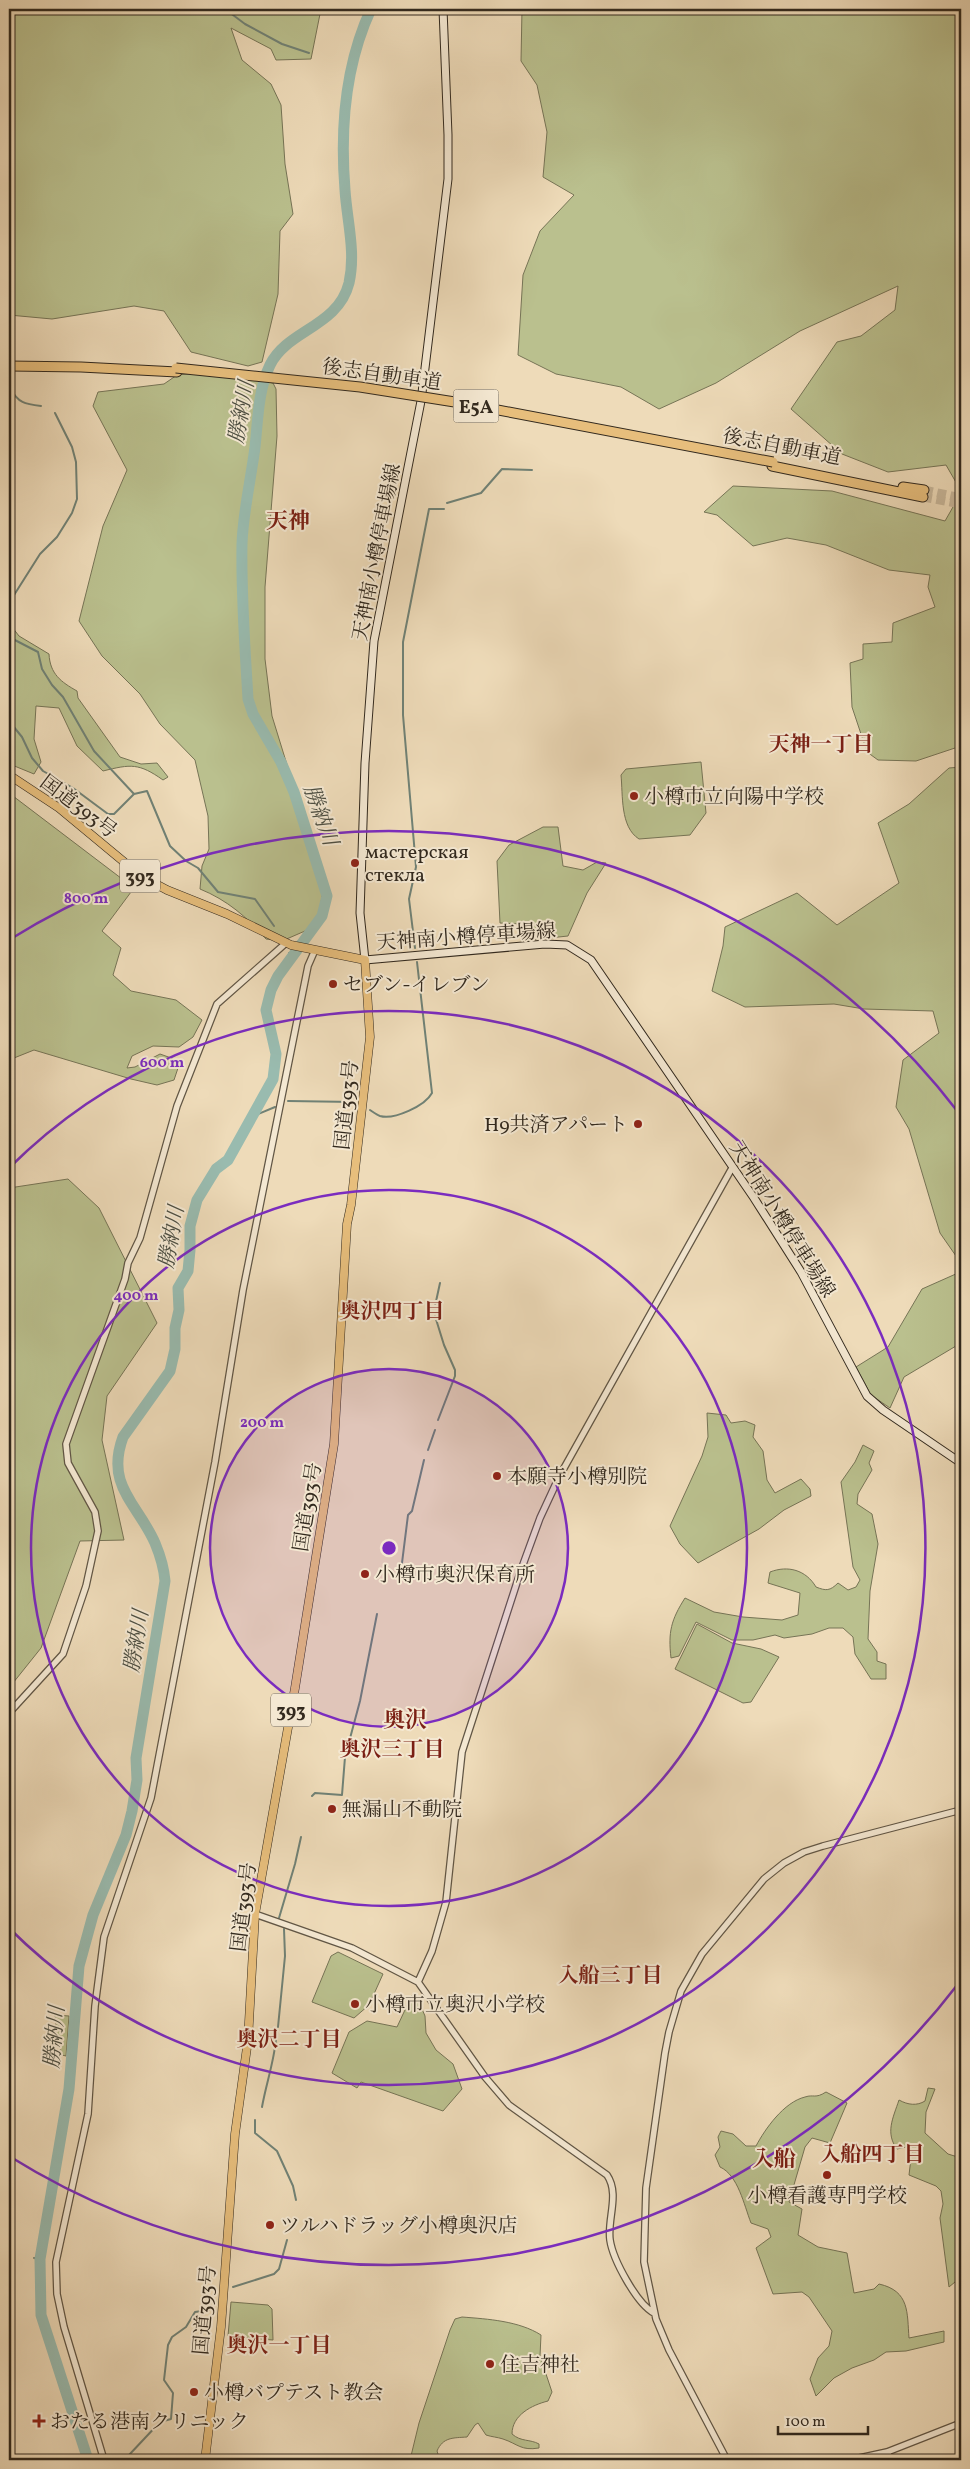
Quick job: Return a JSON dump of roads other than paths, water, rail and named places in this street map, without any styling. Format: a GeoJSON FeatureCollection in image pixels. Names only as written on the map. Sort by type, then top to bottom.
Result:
{"type":"FeatureCollection","features":[{"type":"Feature","properties":{"kind":"highway","name":"後志自動車道"},"geometry":{"type":"LineString","coordinates":[[9,362],[176,370],[287,378],[406,395],[923,494]]}},
{"type":"Feature","properties":{"kind":"highway","name":"後志自動車道"},"geometry":{"type":"LineString","coordinates":[[9,366],[176,370]]}},
{"type":"Feature","properties":{"kind":"highway","name":"国道393号"},"geometry":{"type":"LineString","coordinates":[[9,775],[59,808],[141,876],[167,890],[227,914],[288,944],[365,960],[370,1037],[351,1205],[347,1224],[334,1444],[295,1688],[255,1914],[248,2040],[235,2134],[221,2327],[205,2460]]}},
{"type":"Feature","properties":{"kind":"main road","name":"天神南小樽停車場線"},"geometry":{"type":"LineString","coordinates":[[443,9],[448,179],[421,401],[374,641],[365,763],[360,913],[365,960],[545,944],[567,945],[591,960],[802,1272],[867,1396],[882,1410],[961,1463]]}},
{"type":"Feature","properties":{"kind":"street"},"geometry":{"type":"LineString","coordinates":[[9,1713],[63,1654],[86,1586],[98,1523],[95,1512],[68,1463],[66,1444],[125,1279],[128,1263],[140,1238],[177,1106],[217,1004],[288,944]]}},
{"type":"Feature","properties":{"kind":"street"},"geometry":{"type":"LineString","coordinates":[[104,2460],[64,2326],[57,2294],[56,2262],[88,2114],[95,2006],[104,1937],[151,1798],[214,1462],[245,1281],[308,966],[313,950]]}},
{"type":"Feature","properties":{"kind":"street"},"geometry":{"type":"LineString","coordinates":[[418,1982],[432,1951],[446,1902],[455,1801],[462,1752],[497,1638],[540,1518],[559,1477],[645,1320],[732,1168]]}},
{"type":"Feature","properties":{"kind":"street"},"geometry":{"type":"LineString","coordinates":[[727,2460],[669,2350],[654,2313],[644,2262],[646,2188],[669,2032],[681,1991],[695,1964],[747,1898],[764,1879],[784,1863],[804,1852],[823,1846],[961,1810]]}},
{"type":"Feature","properties":{"kind":"street"},"geometry":{"type":"LineString","coordinates":[[255,1914],[352,1948],[418,1982],[485,2078],[509,2105],[607,2175],[614,2189],[610,2239],[613,2251],[640,2302],[654,2313]]}},
{"type":"Feature","properties":{"kind":"street"},"geometry":{"type":"LineString","coordinates":[[850,2460],[887,2452],[961,2423]]}},
{"type":"Feature","properties":{"kind":"street"},"geometry":{"type":"LineString","coordinates":[[887,2452],[891,2460]]}},
{"type":"Feature","properties":{"kind":"waterway"},"geometry":{"type":"LineString","coordinates":[[225,9],[245,24],[282,44],[309,53]]}},
{"type":"Feature","properties":{"kind":"waterway","name":"勝納川"},"geometry":{"type":"LineString","coordinates":[[88,2460],[41,2315],[40,2259],[69,2089],[79,1966],[93,1915],[126,1835],[132,1811],[137,1780],[136,1758],[165,1581],[162,1562],[155,1543],[121,1482],[118,1469],[119,1454],[123,1437],[170,1371],[175,1349],[175,1328],[179,1310],[178,1288],[188,1271],[190,1226],[197,1200],[216,1169],[228,1160],[273,1079],[276,1054],[266,1010],[271,990],[278,976],[322,916],[327,896],[294,792],[281,762],[253,714],[248,699],[242,544],[259,405],[270,365],[278,353],[288,344],[324,319],[334,309],[343,298],[349,283],[352,260],[346,202],[343,143],[344,120],[346,97],[355,52],[371,9]]}},
{"type":"Feature","properties":{"kind":"waterway"},"geometry":{"type":"LineString","coordinates":[[10,388],[22,402],[41,406]]}},
{"type":"Feature","properties":{"kind":"waterway"},"geometry":{"type":"LineString","coordinates":[[9,603],[40,554],[57,537],[72,513],[77,499],[76,462],[72,447],[55,413]]}},
{"type":"Feature","properties":{"kind":"waterway"},"geometry":{"type":"LineString","coordinates":[[447,503],[481,493],[502,469],[532,470]]}},
{"type":"Feature","properties":{"kind":"waterway"},"geometry":{"type":"LineString","coordinates":[[415,948],[409,899],[416,867],[403,715],[403,642],[429,509],[444,509]]}},
{"type":"Feature","properties":{"kind":"waterway"},"geometry":{"type":"LineString","coordinates":[[9,637],[38,652],[42,669],[52,685],[63,697],[94,751],[134,794]]}},
{"type":"Feature","properties":{"kind":"waterway"},"geometry":{"type":"LineString","coordinates":[[9,721],[22,737],[32,758],[43,771],[73,788],[108,814],[114,814],[134,794],[147,791],[170,846],[186,861],[198,868],[218,892],[255,899],[274,926]]}},
{"type":"Feature","properties":{"kind":"waterway","name":"勝納川"},"geometry":{"type":"LineString","coordinates":[[289,953],[294,955]]}},
{"type":"Feature","properties":{"kind":"waterway"},"geometry":{"type":"LineString","coordinates":[[370,1110],[386,1117],[401,1114],[423,1103],[432,1093],[417,962]]}},
{"type":"Feature","properties":{"kind":"waterway"},"geometry":{"type":"LineString","coordinates":[[288,1101],[355,1102]]}},
{"type":"Feature","properties":{"kind":"waterway"},"geometry":{"type":"LineString","coordinates":[[251,1117],[275,1107]]}},
{"type":"Feature","properties":{"kind":"waterway"},"geometry":{"type":"LineString","coordinates":[[435,1306],[440,1283]]}},
{"type":"Feature","properties":{"kind":"waterway"},"geometry":{"type":"LineString","coordinates":[[435,1316],[444,1345],[455,1370],[455,1376],[438,1420]]}},
{"type":"Feature","properties":{"kind":"waterway"},"geometry":{"type":"LineString","coordinates":[[428,1450],[435,1430]]}},
{"type":"Feature","properties":{"kind":"waterway"},"geometry":{"type":"LineString","coordinates":[[402,1563],[408,1515],[412,1511],[424,1460]]}},
{"type":"Feature","properties":{"kind":"waterway"},"geometry":{"type":"LineString","coordinates":[[312,1796],[315,1793],[342,1795],[345,1757],[360,1701],[377,1614]]}},
{"type":"Feature","properties":{"kind":"waterway"},"geometry":{"type":"LineString","coordinates":[[279,1918],[301,1837]]}},
{"type":"Feature","properties":{"kind":"waterway"},"geometry":{"type":"LineString","coordinates":[[278,2027],[285,1956],[284,1929]]}},
{"type":"Feature","properties":{"kind":"waterway"},"geometry":{"type":"LineString","coordinates":[[262,2107],[276,2039]]}},
{"type":"Feature","properties":{"kind":"waterway"},"geometry":{"type":"LineString","coordinates":[[255,2120],[255,2133],[277,2151],[293,2186],[296,2200]]}},
{"type":"Feature","properties":{"kind":"waterway"},"geometry":{"type":"LineString","coordinates":[[233,2287],[274,2274],[279,2269],[287,2240]]}},
{"type":"Feature","properties":{"kind":"waterway","name":"勝納川"},"geometry":{"type":"LineString","coordinates":[[34,2258],[40,2259]]}},
{"type":"Feature","properties":{"kind":"waterway"},"geometry":{"type":"LineString","coordinates":[[127,2460],[129,2455],[160,2422],[171,2419],[173,2393],[164,2380],[168,2345],[172,2337],[186,2327],[195,2312],[209,2310]]}},
{"type":"Feature","properties":{"kind":"tunnel"},"geometry":{"type":"LineString","coordinates":[[924,490],[961,498]]}},
{"type":"Feature","properties":{"kind":"tunnel"},"geometry":{"type":"LineString","coordinates":[[923,497],[961,504]]}},
{"type":"Feature","properties":{"kind":"place","name":"小樽市立向陽中学校"},"geometry":{"type":"Point","coordinates":[634,796]}},
{"type":"Feature","properties":{"kind":"place","name":"мастерская стекла"},"geometry":{"type":"Point","coordinates":[355,863]}},
{"type":"Feature","properties":{"kind":"place","name":"セブン-イレブン"},"geometry":{"type":"Point","coordinates":[333,984]}},
{"type":"Feature","properties":{"kind":"place","name":"H9共済アパート"},"geometry":{"type":"Point","coordinates":[638,1124]}},
{"type":"Feature","properties":{"kind":"place","name":"本願寺小樽別院"},"geometry":{"type":"Point","coordinates":[497,1476]}},
{"type":"Feature","properties":{"kind":"place","name":"小樽市奥沢保育所"},"geometry":{"type":"Point","coordinates":[365,1574]}},
{"type":"Feature","properties":{"kind":"place","name":"無漏山不動院"},"geometry":{"type":"Point","coordinates":[332,1809]}},
{"type":"Feature","properties":{"kind":"place","name":"小樽市立奥沢小学校"},"geometry":{"type":"Point","coordinates":[355,2004]}},
{"type":"Feature","properties":{"kind":"place","name":"小樽看護専門学校"},"geometry":{"type":"Point","coordinates":[827,2175]}},
{"type":"Feature","properties":{"kind":"place","name":"ツルハドラッグ小樽奥沢店"},"geometry":{"type":"Point","coordinates":[270,2225]}},
{"type":"Feature","properties":{"kind":"place","name":"住吉神社"},"geometry":{"type":"Point","coordinates":[490,2364]}},
{"type":"Feature","properties":{"kind":"place","name":"小樽バプテスト教会"},"geometry":{"type":"Point","coordinates":[194,2392]}},
{"type":"Feature","properties":{"kind":"place","name":"おたる港南クリニック"},"geometry":{"type":"Point","coordinates":[39,2421]}},
{"type":"Feature","properties":{"kind":"district","name":"天神"},"geometry":{"type":"Point","coordinates":[288,520]}},
{"type":"Feature","properties":{"kind":"district","name":"天神一丁目"},"geometry":{"type":"Point","coordinates":[821,744]}},
{"type":"Feature","properties":{"kind":"district","name":"奥沢四丁目"},"geometry":{"type":"Point","coordinates":[392,1311]}},
{"type":"Feature","properties":{"kind":"district","name":"奥沢"},"geometry":{"type":"Point","coordinates":[405,1719]}},
{"type":"Feature","properties":{"kind":"district","name":"奥沢三丁目"},"geometry":{"type":"Point","coordinates":[392,1749]}},
{"type":"Feature","properties":{"kind":"district","name":"入船三丁目"},"geometry":{"type":"Point","coordinates":[610,1975]}},
{"type":"Feature","properties":{"kind":"district","name":"奥沢二丁目"},"geometry":{"type":"Point","coordinates":[289,2039]}},
{"type":"Feature","properties":{"kind":"district","name":"入船四丁目"},"geometry":{"type":"Point","coordinates":[872,2154]}},
{"type":"Feature","properties":{"kind":"district","name":"入船"},"geometry":{"type":"Point","coordinates":[774,2158]}},
{"type":"Feature","properties":{"kind":"district","name":"奥沢一丁目"},"geometry":{"type":"Point","coordinates":[279,2345]}}]}
